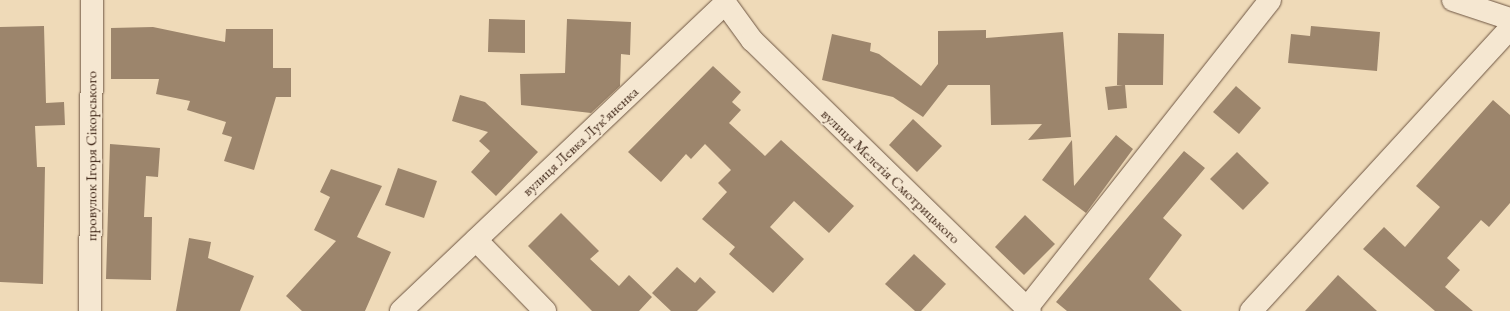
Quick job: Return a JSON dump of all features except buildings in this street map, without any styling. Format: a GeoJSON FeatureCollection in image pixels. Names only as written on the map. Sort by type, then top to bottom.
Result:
{"type":"FeatureCollection","features":[{"type":"Feature","properties":{"kind":"street","name":"провулок Ігоря Сікорського"},"geometry":{"type":"LineString","coordinates":[[90,311],[92,0]]}},
{"type":"Feature","properties":{"kind":"street"},"geometry":{"type":"LineString","coordinates":[[1028,309],[1270,0]]}},
{"type":"Feature","properties":{"kind":"street"},"geometry":{"type":"LineString","coordinates":[[1453,0],[1510,19]]}},
{"type":"Feature","properties":{"kind":"street","name":"вулиця Левка Лукʼяненка"},"geometry":{"type":"LineString","coordinates":[[401,311],[726,1],[752,40]]}},
{"type":"Feature","properties":{"kind":"street"},"geometry":{"type":"LineString","coordinates":[[1251,311],[1510,28]]}},
{"type":"Feature","properties":{"kind":"street","name":"вулиця Мелетія Смотрицького"},"geometry":{"type":"LineString","coordinates":[[752,40],[1028,309]]}},
{"type":"Feature","properties":{"kind":"street"},"geometry":{"type":"LineString","coordinates":[[476,240],[545,311]]}}]}
